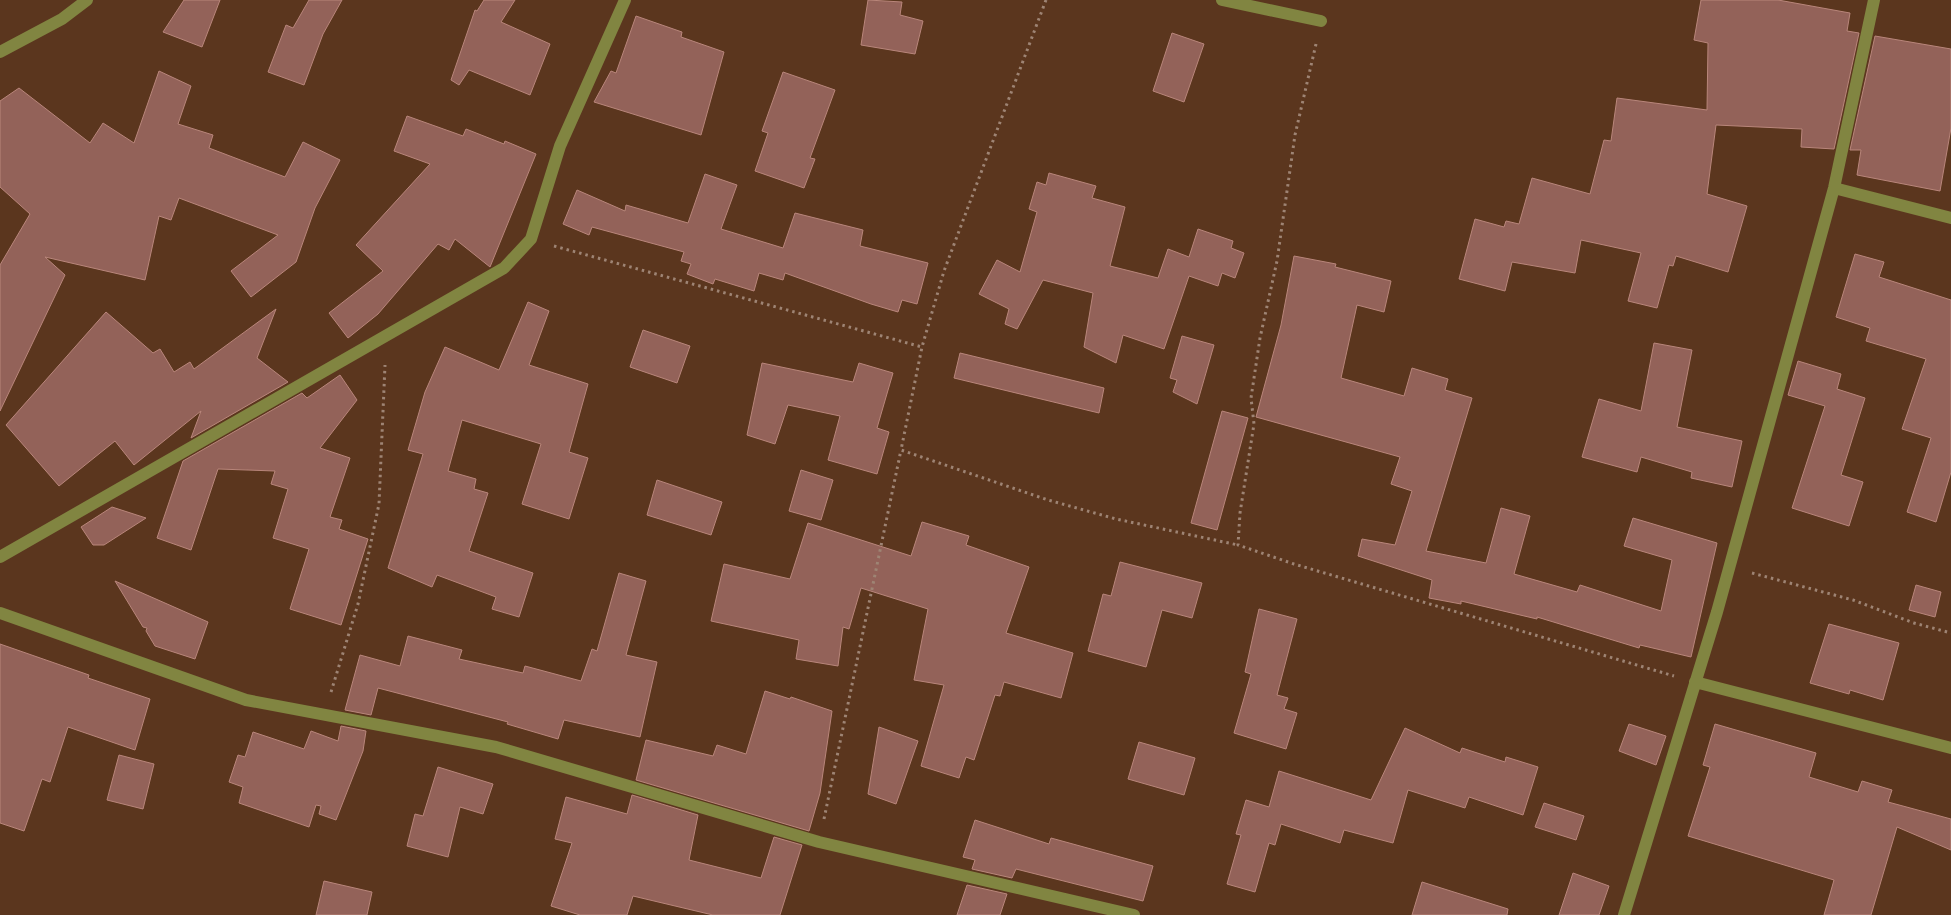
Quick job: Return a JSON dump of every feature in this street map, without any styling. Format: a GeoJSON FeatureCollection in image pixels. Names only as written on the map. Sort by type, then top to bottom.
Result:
{"type":"FeatureCollection","features":[{"type":"Feature","properties":{"kind":"street"},"geometry":{"type":"LineString","coordinates":[[0,52],[62,19],[87,0]]}},
{"type":"Feature","properties":{"kind":"street"},"geometry":{"type":"LineString","coordinates":[[0,557],[504,268],[531,239],[560,146],[625,0]]}},
{"type":"Feature","properties":{"kind":"street"},"geometry":{"type":"LineString","coordinates":[[1222,0],[1321,21]]}},
{"type":"Feature","properties":{"kind":"street"},"geometry":{"type":"LineString","coordinates":[[1624,915],[1730,567],[1834,188],[1874,0]]}},
{"type":"Feature","properties":{"kind":"street"},"geometry":{"type":"LineString","coordinates":[[1834,188],[1951,218]]}},
{"type":"Feature","properties":{"kind":"street"},"geometry":{"type":"LineString","coordinates":[[0,614],[246,700],[496,747],[819,842],[1134,915]]}},
{"type":"Feature","properties":{"kind":"street"},"geometry":{"type":"LineString","coordinates":[[1695,682],[1951,748]]}},
{"type":"Feature","properties":{"kind":"path"},"geometry":{"type":"LineString","coordinates":[[819,842],[922,347],[944,272],[1046,0]]}},
{"type":"Feature","properties":{"kind":"path"},"geometry":{"type":"LineString","coordinates":[[1238,545],[1241,506],[1254,424],[1251,398],[1260,338],[1277,261],[1294,135],[1321,21]]}},
{"type":"Feature","properties":{"kind":"path"},"geometry":{"type":"LineString","coordinates":[[531,239],[922,347]]}},
{"type":"Feature","properties":{"kind":"path"},"geometry":{"type":"LineString","coordinates":[[324,714],[358,604],[379,504],[386,334]]}},
{"type":"Feature","properties":{"kind":"path"},"geometry":{"type":"LineString","coordinates":[[901,450],[1048,500],[1116,519],[1238,545],[1303,567],[1695,682]]}},
{"type":"Feature","properties":{"kind":"path"},"geometry":{"type":"LineString","coordinates":[[1730,567],[1853,600],[1914,623],[1951,633]]}},
{"type":"Feature","properties":{"kind":"building"},"geometry":{"type":"Polygon","coordinates":[[[184,0],[220,0],[202,47],[163,32],[184,0]]]}},
{"type":"Feature","properties":{"kind":"building"},"geometry":{"type":"Polygon","coordinates":[[[309,0],[342,0],[323,34],[304,85],[268,72],[286,25],[293,28],[309,0]]]}},
{"type":"Feature","properties":{"kind":"building"},"geometry":{"type":"Polygon","coordinates":[[[484,0],[515,0],[501,22],[550,44],[530,95],[469,70],[459,85],[451,80],[475,10],[477,11],[484,0]]]}},
{"type":"Feature","properties":{"kind":"building"},"geometry":{"type":"Polygon","coordinates":[[[868,0],[902,2],[900,15],[923,21],[915,54],[861,45],[868,0]]]}},
{"type":"Feature","properties":{"kind":"building"},"geometry":{"type":"Polygon","coordinates":[[[1701,0],[1778,0],[1850,13],[1847,31],[1859,33],[1834,149],[1801,147],[1802,129],[1716,125],[1707,194],[1747,206],[1728,272],[1676,256],[1673,266],[1669,265],[1657,308],[1628,301],[1641,253],[1581,240],[1575,273],[1512,262],[1505,291],[1459,279],[1475,219],[1504,227],[1506,221],[1519,224],[1532,178],[1590,194],[1604,140],[1611,141],[1617,98],[1707,110],[1708,43],[1694,40],[1701,0]]]}},
{"type":"Feature","properties":{"kind":"building"},"geometry":{"type":"Polygon","coordinates":[[[636,16],[682,32],[681,37],[724,52],[701,135],[594,102],[611,71],[616,73],[636,16]]]}},
{"type":"Feature","properties":{"kind":"building"},"geometry":{"type":"Polygon","coordinates":[[[1172,33],[1204,44],[1184,102],[1153,91],[1172,33]]]}},
{"type":"Feature","properties":{"kind":"building"},"geometry":{"type":"Polygon","coordinates":[[[1875,36],[1951,49],[1951,128],[1940,191],[1857,175],[1861,150],[1850,150],[1875,36]]]}},
{"type":"Feature","properties":{"kind":"building"},"geometry":{"type":"Polygon","coordinates":[[[159,71],[191,86],[178,124],[213,135],[209,148],[285,177],[303,142],[340,160],[315,208],[296,262],[251,297],[231,271],[278,235],[179,198],[171,220],[159,216],[145,280],[45,257],[65,275],[0,411],[0,265],[30,214],[0,187],[0,101],[19,88],[90,143],[103,123],[134,143],[159,71]]]}},
{"type":"Feature","properties":{"kind":"building"},"geometry":{"type":"Polygon","coordinates":[[[783,72],[835,90],[810,158],[815,159],[804,188],[755,171],[768,133],[762,131],[783,72]]]}},
{"type":"Feature","properties":{"kind":"building"},"geometry":{"type":"Polygon","coordinates":[[[407,116],[463,136],[466,129],[504,144],[505,141],[536,154],[490,267],[455,239],[449,250],[438,244],[378,314],[348,338],[329,313],[383,271],[356,245],[430,164],[394,151],[407,116]]]}},
{"type":"Feature","properties":{"kind":"building"},"geometry":{"type":"Polygon","coordinates":[[[1049,173],[1096,186],[1092,198],[1125,207],[1110,266],[1158,278],[1168,249],[1189,257],[1198,229],[1233,241],[1231,248],[1244,253],[1235,278],[1222,273],[1218,286],[1189,276],[1164,349],[1123,335],[1116,363],[1084,347],[1093,293],[1043,280],[1017,329],[1005,324],[1009,309],[979,294],[997,260],[1020,272],[1037,212],[1029,209],[1037,182],[1046,185],[1049,173]]]}},
{"type":"Feature","properties":{"kind":"building"},"geometry":{"type":"Polygon","coordinates":[[[705,174],[737,185],[721,229],[783,248],[795,213],[863,230],[860,246],[928,263],[917,304],[902,300],[898,312],[785,273],[783,280],[759,273],[754,291],[715,279],[713,284],[687,274],[691,264],[681,261],[684,252],[592,227],[589,235],[563,224],[577,190],[625,211],[626,205],[688,223],[705,174]]]}},
{"type":"Feature","properties":{"kind":"building"},"geometry":{"type":"Polygon","coordinates":[[[1855,254],[1884,262],[1879,277],[1951,300],[1951,472],[1936,522],[1907,512],[1931,438],[1902,429],[1926,359],[1866,341],[1870,328],[1836,317],[1855,254]]]}},
{"type":"Feature","properties":{"kind":"building"},"geometry":{"type":"Polygon","coordinates":[[[1294,256],[1336,264],[1335,267],[1391,281],[1384,312],[1357,305],[1341,378],[1404,396],[1412,368],[1448,379],[1445,390],[1472,398],[1426,551],[1486,563],[1501,508],[1530,516],[1514,574],[1577,592],[1580,585],[1661,611],[1672,560],[1624,546],[1633,518],[1717,543],[1691,657],[1640,645],[1639,648],[1537,617],[1537,619],[1461,601],[1461,604],[1429,598],[1432,580],[1358,556],[1362,539],[1395,545],[1412,491],[1391,484],[1400,457],[1256,417],[1281,325],[1294,256]]]}},
{"type":"Feature","properties":{"kind":"building"},"geometry":{"type":"Polygon","coordinates":[[[528,302],[549,311],[529,365],[588,384],[569,452],[588,458],[569,519],[522,504],[541,444],[462,420],[448,471],[476,479],[474,489],[488,493],[469,551],[533,573],[519,617],[492,609],[496,597],[437,575],[432,587],[388,568],[423,454],[408,450],[425,392],[445,347],[499,370],[528,302]]]}},
{"type":"Feature","properties":{"kind":"building"},"geometry":{"type":"Polygon","coordinates":[[[276,309],[257,358],[288,382],[191,438],[201,411],[134,465],[115,441],[59,486],[6,425],[106,312],[153,353],[160,349],[174,372],[190,362],[194,369],[276,309]]]}},
{"type":"Feature","properties":{"kind":"building"},"geometry":{"type":"Polygon","coordinates":[[[643,330],[690,346],[677,383],[630,367],[643,330]]]}},
{"type":"Feature","properties":{"kind":"building"},"geometry":{"type":"Polygon","coordinates":[[[1182,336],[1214,345],[1197,404],[1173,392],[1177,380],[1170,378],[1182,336]]]}},
{"type":"Feature","properties":{"kind":"building"},"geometry":{"type":"Polygon","coordinates":[[[1654,343],[1692,350],[1677,427],[1742,441],[1732,487],[1691,478],[1692,472],[1641,457],[1637,472],[1582,457],[1599,399],[1641,411],[1654,343]]]}},
{"type":"Feature","properties":{"kind":"building"},"geometry":{"type":"Polygon","coordinates":[[[960,353],[1104,388],[1099,413],[954,378],[960,353]]]}},
{"type":"Feature","properties":{"kind":"building"},"geometry":{"type":"Polygon","coordinates":[[[1798,361],[1841,374],[1837,389],[1865,398],[1841,475],[1863,482],[1849,526],[1792,508],[1825,406],[1788,395],[1798,361]]]}},
{"type":"Feature","properties":{"kind":"building"},"geometry":{"type":"Polygon","coordinates":[[[762,363],[853,382],[859,363],[893,373],[877,428],[889,432],[877,474],[828,460],[840,416],[788,405],[775,444],[747,435],[762,363]]]}},
{"type":"Feature","properties":{"kind":"building"},"geometry":{"type":"Polygon","coordinates":[[[340,375],[357,400],[320,448],[350,458],[330,517],[342,520],[339,529],[368,539],[341,625],[290,609],[309,549],[273,538],[288,489],[271,484],[275,471],[218,469],[191,550],[157,538],[183,461],[302,393],[307,398],[340,375]]]}},
{"type":"Feature","properties":{"kind":"building"},"geometry":{"type":"Polygon","coordinates":[[[1222,411],[1248,418],[1217,530],[1191,523],[1222,411]]]}},
{"type":"Feature","properties":{"kind":"building"},"geometry":{"type":"Polygon","coordinates":[[[801,470],[833,480],[821,520],[789,511],[801,470]]]}},
{"type":"Feature","properties":{"kind":"building"},"geometry":{"type":"Polygon","coordinates":[[[657,480],[722,502],[711,535],[647,515],[657,480]]]}},
{"type":"Feature","properties":{"kind":"building"},"geometry":{"type":"Polygon","coordinates":[[[112,507],[146,518],[104,545],[93,545],[81,527],[112,507]]]}},
{"type":"Feature","properties":{"kind":"building"},"geometry":{"type":"Polygon","coordinates":[[[922,522],[969,536],[966,545],[1029,567],[1006,633],[1073,653],[1061,698],[1004,682],[1000,696],[995,695],[974,760],[966,757],[959,778],[921,766],[944,685],[914,680],[928,609],[861,588],[849,629],[843,627],[838,666],[796,659],[799,640],[711,621],[724,564],[790,579],[808,523],[911,556],[922,522]]]}},
{"type":"Feature","properties":{"kind":"building"},"geometry":{"type":"Polygon","coordinates":[[[1120,562],[1202,583],[1192,618],[1162,610],[1146,667],[1088,651],[1103,594],[1111,596],[1120,562]]]}},
{"type":"Feature","properties":{"kind":"building"},"geometry":{"type":"Polygon","coordinates":[[[619,573],[646,581],[626,655],[657,662],[640,737],[564,720],[558,739],[507,724],[508,722],[378,688],[371,715],[345,710],[360,655],[400,666],[408,636],[462,650],[459,659],[523,673],[525,666],[581,681],[592,649],[597,651],[619,573]]]}},
{"type":"Feature","properties":{"kind":"building"},"geometry":{"type":"Polygon","coordinates":[[[115,581],[208,622],[195,659],[155,646],[146,631],[147,628],[143,627],[115,581]]]}},
{"type":"Feature","properties":{"kind":"building"},"geometry":{"type":"Polygon","coordinates":[[[1916,585],[1941,592],[1935,617],[1909,610],[1916,585]]]}},
{"type":"Feature","properties":{"kind":"building"},"geometry":{"type":"Polygon","coordinates":[[[1259,609],[1297,619],[1277,695],[1288,698],[1284,709],[1297,713],[1286,749],[1234,733],[1251,674],[1245,672],[1259,609]]]}},
{"type":"Feature","properties":{"kind":"building"},"geometry":{"type":"Polygon","coordinates":[[[1829,624],[1899,643],[1883,700],[1850,690],[1849,694],[1810,683],[1829,624]]]}},
{"type":"Feature","properties":{"kind":"building"},"geometry":{"type":"Polygon","coordinates":[[[0,644],[89,675],[88,678],[150,699],[135,750],[68,727],[50,782],[42,779],[24,831],[0,823],[0,644]]]}},
{"type":"Feature","properties":{"kind":"building"},"geometry":{"type":"Polygon","coordinates":[[[765,691],[790,699],[791,697],[832,711],[820,793],[809,831],[636,780],[646,740],[713,756],[717,745],[746,754],[765,691]]]}},
{"type":"Feature","properties":{"kind":"building"},"geometry":{"type":"Polygon","coordinates":[[[1629,724],[1666,736],[1656,765],[1619,751],[1629,724]]]}},
{"type":"Feature","properties":{"kind":"building"},"geometry":{"type":"Polygon","coordinates":[[[1715,724],[1816,753],[1809,777],[1858,792],[1862,781],[1892,790],[1888,802],[1951,819],[1951,850],[1897,827],[1871,915],[1824,915],[1834,880],[1688,836],[1710,767],[1703,765],[1715,724]]]}},
{"type":"Feature","properties":{"kind":"building"},"geometry":{"type":"Polygon","coordinates":[[[341,726],[366,731],[363,751],[336,820],[319,814],[321,806],[316,805],[309,827],[239,803],[243,787],[229,782],[238,755],[245,757],[253,732],[304,749],[311,731],[338,741],[341,726]]]}},
{"type":"Feature","properties":{"kind":"building"},"geometry":{"type":"Polygon","coordinates":[[[879,727],[918,741],[896,804],[868,794],[879,727]]]}},
{"type":"Feature","properties":{"kind":"building"},"geometry":{"type":"Polygon","coordinates":[[[1405,728],[1460,753],[1462,748],[1505,762],[1506,757],[1538,767],[1523,815],[1469,797],[1465,808],[1408,790],[1393,843],[1344,830],[1340,843],[1281,824],[1275,845],[1269,843],[1255,892],[1227,884],[1241,835],[1236,834],[1246,800],[1269,807],[1279,771],[1371,800],[1405,728]]]}},
{"type":"Feature","properties":{"kind":"building"},"geometry":{"type":"Polygon","coordinates":[[[1139,742],[1195,758],[1184,795],[1128,779],[1139,742]]]}},
{"type":"Feature","properties":{"kind":"building"},"geometry":{"type":"Polygon","coordinates":[[[119,755],[154,764],[143,809],[107,800],[119,755]]]}},
{"type":"Feature","properties":{"kind":"building"},"geometry":{"type":"Polygon","coordinates":[[[438,767],[493,784],[483,814],[460,807],[448,857],[407,846],[415,814],[423,816],[438,767]]]}},
{"type":"Feature","properties":{"kind":"building"},"geometry":{"type":"Polygon","coordinates":[[[632,795],[698,815],[689,860],[761,878],[774,837],[802,845],[780,915],[713,915],[633,896],[627,915],[580,915],[551,906],[572,843],[555,839],[566,797],[627,814],[632,795]]]}},
{"type":"Feature","properties":{"kind":"building"},"geometry":{"type":"Polygon","coordinates":[[[1544,803],[1584,816],[1576,840],[1535,827],[1544,803]]]}},
{"type":"Feature","properties":{"kind":"building"},"geometry":{"type":"Polygon","coordinates":[[[975,820],[1049,844],[1051,838],[1153,866],[1143,901],[1016,869],[1012,878],[972,869],[975,860],[963,857],[975,820]]]}},
{"type":"Feature","properties":{"kind":"building"},"geometry":{"type":"Polygon","coordinates":[[[1573,873],[1609,886],[1599,915],[1559,915],[1573,873]]]}},
{"type":"Feature","properties":{"kind":"building"},"geometry":{"type":"Polygon","coordinates":[[[324,881],[372,892],[367,915],[316,915],[324,881]]]}},
{"type":"Feature","properties":{"kind":"building"},"geometry":{"type":"Polygon","coordinates":[[[1422,882],[1508,909],[1507,915],[1412,915],[1422,882]]]}},
{"type":"Feature","properties":{"kind":"building"},"geometry":{"type":"Polygon","coordinates":[[[967,885],[1007,894],[1000,915],[957,915],[967,885]]]}}]}
